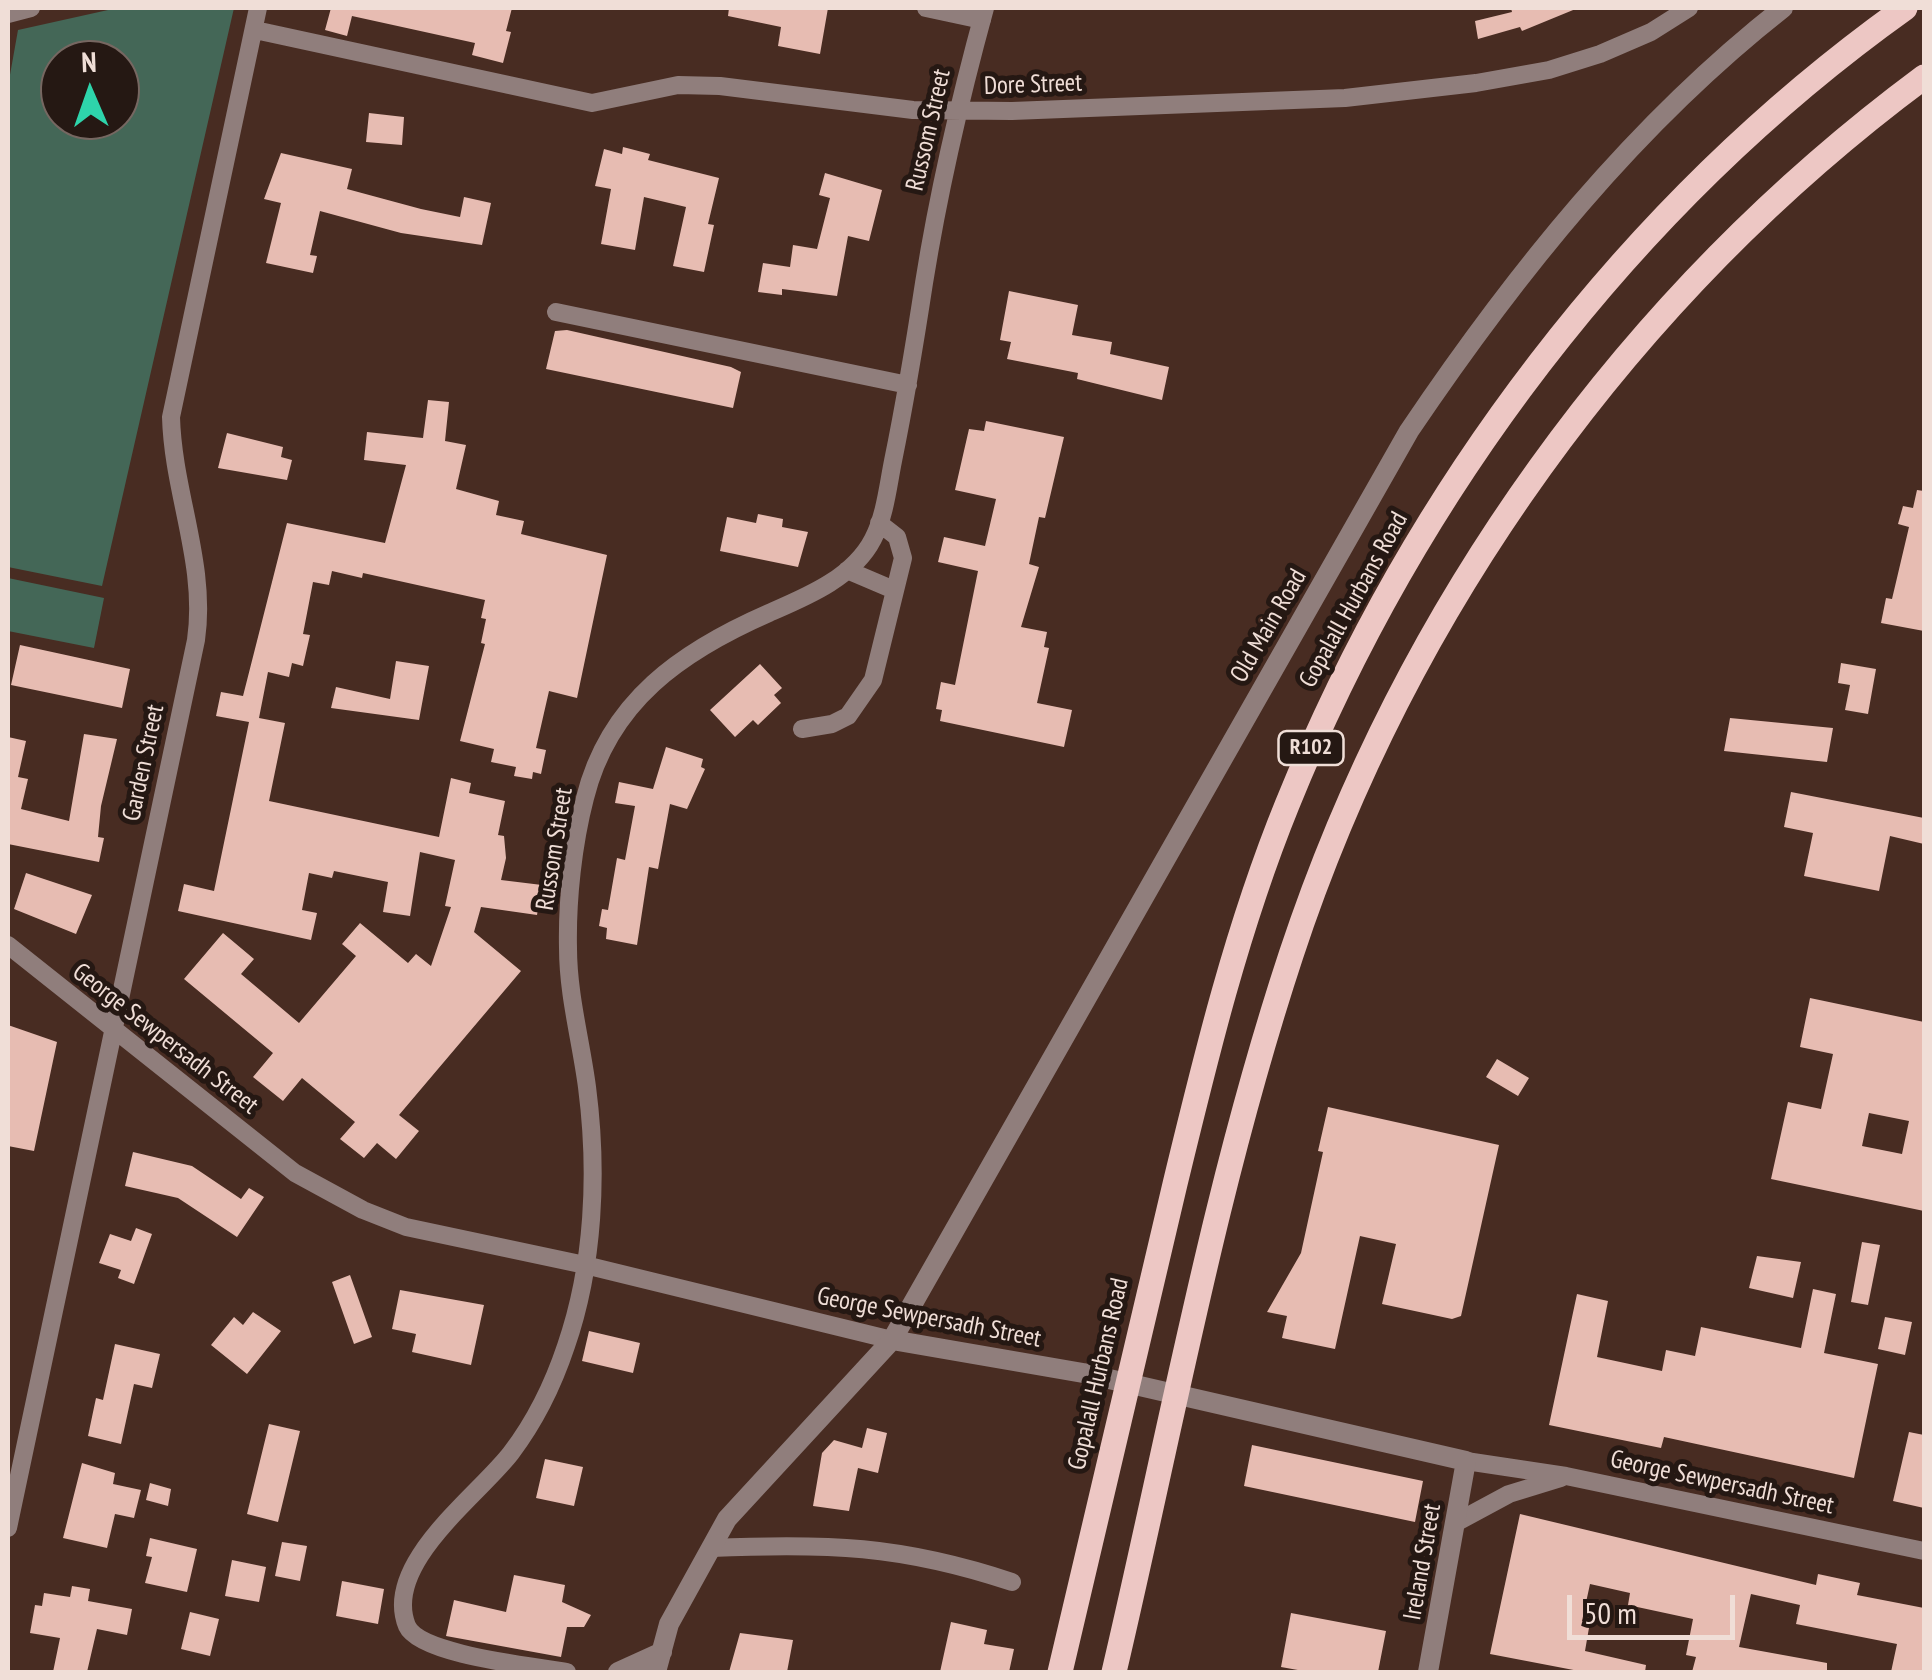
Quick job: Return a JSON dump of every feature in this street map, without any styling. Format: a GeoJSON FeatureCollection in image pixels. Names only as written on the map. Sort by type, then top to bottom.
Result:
{"type":"FeatureCollection","features":[{"type":"Feature","properties":{"kind":"main road","name":"Gopalall Hurbans Road"},"geometry":{"type":"LineString","coordinates":[[1060,1672],[1220,1001],[1286,807],[1355,654],[1473,454],[1614,272],[1777,110],[1905,8]]}},
{"type":"Feature","properties":{"kind":"main road","name":"R102"},"geometry":{"type":"LineString","coordinates":[[1114,1672],[1269,1023],[1322,870],[1400,696],[1514,501],[1622,363],[1766,210],[1924,77]]}},
{"type":"Feature","properties":{"kind":"street"},"geometry":{"type":"LineString","coordinates":[[8,14],[32,8]]}},
{"type":"Feature","properties":{"kind":"street","name":"Garden Street"},"geometry":{"type":"LineString","coordinates":[[8,1528],[200,606],[172,458],[171,416],[258,8]]}},
{"type":"Feature","properties":{"kind":"street"},"geometry":{"type":"LineString","coordinates":[[926,8],[984,14]]}},
{"type":"Feature","properties":{"kind":"street","name":"Dore Street"},"geometry":{"type":"LineString","coordinates":[[255,30],[566,100],[592,103],[678,85],[720,86],[956,112],[1415,92],[1550,70],[1651,32],[1688,8]]}},
{"type":"Feature","properties":{"kind":"street","name":"Old Main Road"},"geometry":{"type":"LineString","coordinates":[[892,1340],[1409,430],[1521,270],[1674,105],[1783,8]]}},
{"type":"Feature","properties":{"kind":"street","name":"Russom Street"},"geometry":{"type":"LineString","coordinates":[[567,1672],[426,1644],[408,1626],[404,1592],[417,1558],[508,1456],[541,1408],[569,1339],[586,1264],[592,1131],[568,946],[585,797],[622,714],[679,659],[726,632],[798,600],[847,570],[873,540],[908,385],[956,112],[984,14]]}},
{"type":"Feature","properties":{"kind":"street"},"geometry":{"type":"LineString","coordinates":[[556,312],[908,385]]}},
{"type":"Feature","properties":{"kind":"street"},"geometry":{"type":"LineString","coordinates":[[802,729],[840,720],[864,699],[873,680],[904,552],[898,537],[879,523]]}},
{"type":"Feature","properties":{"kind":"street"},"geometry":{"type":"LineString","coordinates":[[847,570],[894,590]]}},
{"type":"Feature","properties":{"kind":"street","name":"George Sewpersadh Street"},"geometry":{"type":"LineString","coordinates":[[8,945],[112,1032],[295,1173],[336,1198],[406,1227],[586,1264],[892,1340],[1084,1373],[1466,1461],[1566,1476],[1924,1551]]}},
{"type":"Feature","properties":{"kind":"street"},"geometry":{"type":"LineString","coordinates":[[656,1672],[669,1624],[727,1519],[892,1340]]}},
{"type":"Feature","properties":{"kind":"street","name":"Ireland Street"},"geometry":{"type":"LineString","coordinates":[[1428,1672],[1466,1461]]}},
{"type":"Feature","properties":{"kind":"street"},"geometry":{"type":"LineString","coordinates":[[1457,1522],[1509,1494],[1566,1476]]}},
{"type":"Feature","properties":{"kind":"street"},"geometry":{"type":"LineString","coordinates":[[710,1548],[868,1546],[957,1564],[1012,1582]]}},
{"type":"Feature","properties":{"kind":"street"},"geometry":{"type":"LineString","coordinates":[[618,1672],[662,1652]]}},
{"type":"Feature","properties":{"kind":"green space"},"geometry":{"type":"Polygon","coordinates":[[[117,8],[234,8],[102,586],[8,567],[8,86],[18,30],[117,8]]]}},
{"type":"Feature","properties":{"kind":"green space"},"geometry":{"type":"Polygon","coordinates":[[[8,578],[104,598],[94,648],[8,631],[8,578]]]}},
{"type":"Feature","properties":{"kind":"building"},"geometry":{"type":"Polygon","coordinates":[[[331,8],[512,8],[506,31],[511,32],[503,63],[472,55],[475,43],[352,16],[347,36],[325,30],[331,8]]]}},
{"type":"Feature","properties":{"kind":"building"},"geometry":{"type":"Polygon","coordinates":[[[729,8],[828,8],[820,54],[778,46],[781,27],[728,16],[729,8]]]}},
{"type":"Feature","properties":{"kind":"building"},"geometry":{"type":"Polygon","coordinates":[[[1511,8],[1578,8],[1522,31],[1520,27],[1478,39],[1475,21],[1512,12],[1511,8]]]}},
{"type":"Feature","properties":{"kind":"building"},"geometry":{"type":"Polygon","coordinates":[[[369,113],[404,117],[402,145],[366,142],[369,113]]]}},
{"type":"Feature","properties":{"kind":"building"},"geometry":{"type":"Polygon","coordinates":[[[623,147],[650,154],[648,160],[719,178],[708,224],[714,225],[704,272],[673,266],[686,207],[644,197],[635,250],[601,244],[611,189],[595,186],[604,149],[622,154],[623,147]]]}},
{"type":"Feature","properties":{"kind":"building"},"geometry":{"type":"Polygon","coordinates":[[[281,153],[352,169],[347,189],[421,209],[460,217],[464,197],[491,203],[482,245],[401,233],[320,211],[310,255],[317,256],[313,273],[266,263],[281,203],[264,199],[281,153]]]}},
{"type":"Feature","properties":{"kind":"building"},"geometry":{"type":"Polygon","coordinates":[[[825,173],[882,190],[869,241],[848,236],[837,296],[782,289],[782,295],[758,292],[763,263],[790,267],[793,245],[817,249],[830,198],[819,195],[825,173]]]}},
{"type":"Feature","properties":{"kind":"building"},"geometry":{"type":"Polygon","coordinates":[[[1009,291],[1078,305],[1072,335],[1112,342],[1110,354],[1169,367],[1162,400],[1077,379],[1078,373],[1007,359],[1011,342],[1000,340],[1009,291]]]}},
{"type":"Feature","properties":{"kind":"building"},"geometry":{"type":"Polygon","coordinates":[[[567,330],[731,367],[741,372],[733,408],[546,369],[555,331],[567,330]]]}},
{"type":"Feature","properties":{"kind":"building"},"geometry":{"type":"Polygon","coordinates":[[[428,400],[449,402],[445,441],[466,445],[456,489],[499,501],[496,515],[524,521],[521,534],[607,555],[577,698],[549,691],[536,748],[546,750],[541,774],[533,772],[532,779],[514,776],[516,767],[491,762],[494,749],[460,741],[485,644],[481,643],[486,619],[481,618],[485,600],[363,573],[362,578],[332,571],[329,585],[313,582],[303,634],[310,635],[303,666],[292,663],[289,677],[268,672],[259,718],[285,723],[269,801],[439,837],[451,778],[471,783],[469,793],[505,801],[498,835],[504,836],[506,858],[501,880],[542,885],[537,915],[481,907],[474,932],[521,971],[399,1115],[419,1131],[396,1159],[377,1143],[364,1158],[340,1139],[355,1122],[302,1078],[283,1101],[253,1077],[273,1053],[184,979],[223,933],[254,959],[241,974],[299,1023],[356,956],[342,944],[360,923],[408,963],[416,954],[431,966],[451,907],[445,906],[455,860],[420,852],[410,916],[383,912],[388,882],[334,871],[332,878],[309,873],[302,910],[317,913],[311,940],[178,911],[184,884],[214,891],[249,722],[216,716],[221,692],[243,696],[287,523],[385,543],[406,465],[364,460],[367,432],[423,438],[428,400]]]}},
{"type":"Feature","properties":{"kind":"building"},"geometry":{"type":"Polygon","coordinates":[[[986,421],[1064,437],[1045,518],[1039,517],[1029,564],[1039,567],[1021,627],[1047,632],[1044,647],[1049,648],[1037,703],[1072,710],[1064,747],[940,721],[942,710],[936,709],[941,682],[955,685],[978,571],[938,562],[944,537],[985,546],[996,499],[955,490],[969,429],[984,431],[986,421]]]}},
{"type":"Feature","properties":{"kind":"building"},"geometry":{"type":"Polygon","coordinates":[[[227,433],[283,447],[281,457],[292,460],[287,480],[218,468],[227,433]]]}},
{"type":"Feature","properties":{"kind":"building"},"geometry":{"type":"Polygon","coordinates":[[[1917,490],[1924,491],[1924,631],[1881,623],[1886,598],[1892,599],[1909,527],[1898,524],[1903,506],[1913,508],[1917,490]]]}},
{"type":"Feature","properties":{"kind":"building"},"geometry":{"type":"Polygon","coordinates":[[[758,514],[783,519],[782,527],[808,532],[798,567],[720,551],[727,517],[756,523],[758,514]]]}},
{"type":"Feature","properties":{"kind":"building"},"geometry":{"type":"Polygon","coordinates":[[[20,645],[130,669],[122,708],[11,685],[20,645]]]}},
{"type":"Feature","properties":{"kind":"building"},"geometry":{"type":"Polygon","coordinates":[[[396,661],[429,666],[419,720],[331,708],[336,687],[390,699],[396,661]]]}},
{"type":"Feature","properties":{"kind":"building"},"geometry":{"type":"Polygon","coordinates":[[[1841,663],[1876,669],[1868,714],[1845,710],[1850,685],[1838,683],[1841,663]]]}},
{"type":"Feature","properties":{"kind":"building"},"geometry":{"type":"Polygon","coordinates":[[[760,664],[782,688],[774,695],[781,703],[758,725],[753,720],[735,737],[710,710],[760,664]]]}},
{"type":"Feature","properties":{"kind":"building"},"geometry":{"type":"Polygon","coordinates":[[[1730,718],[1833,728],[1827,762],[1724,751],[1730,718]]]}},
{"type":"Feature","properties":{"kind":"building"},"geometry":{"type":"Polygon","coordinates":[[[84,734],[117,739],[101,806],[98,837],[104,838],[99,862],[8,844],[8,737],[26,741],[18,777],[28,779],[21,809],[69,821],[84,734]]]}},
{"type":"Feature","properties":{"kind":"building"},"geometry":{"type":"Polygon","coordinates":[[[666,747],[703,759],[701,767],[705,769],[687,809],[670,804],[658,869],[649,867],[637,945],[606,939],[607,928],[599,926],[602,909],[608,910],[617,858],[625,860],[635,806],[615,803],[619,782],[653,789],[666,747]]]}},
{"type":"Feature","properties":{"kind":"building"},"geometry":{"type":"Polygon","coordinates":[[[1791,792],[1924,818],[1924,844],[1890,836],[1879,891],[1804,876],[1813,833],[1784,827],[1791,792]]]}},
{"type":"Feature","properties":{"kind":"building"},"geometry":{"type":"Polygon","coordinates":[[[26,873],[92,895],[76,934],[14,909],[26,873]]]}},
{"type":"Feature","properties":{"kind":"building"},"geometry":{"type":"Polygon","coordinates":[[[1810,998],[1924,1022],[1924,1211],[1771,1179],[1788,1102],[1821,1109],[1833,1054],[1800,1047],[1810,998]],[[1869,1113],[1862,1146],[1902,1154],[1909,1121],[1869,1113]]]}},
{"type":"Feature","properties":{"kind":"building"},"geometry":{"type":"Polygon","coordinates":[[[8,1025],[57,1042],[34,1151],[8,1146],[8,1025]]]}},
{"type":"Feature","properties":{"kind":"building"},"geometry":{"type":"Polygon","coordinates":[[[1497,1059],[1529,1078],[1518,1096],[1486,1077],[1497,1059]]]}},
{"type":"Feature","properties":{"kind":"building"},"geometry":{"type":"Polygon","coordinates":[[[1328,1107],[1499,1145],[1461,1316],[1452,1319],[1382,1304],[1396,1244],[1360,1236],[1335,1349],[1282,1338],[1287,1316],[1267,1312],[1301,1253],[1323,1152],[1318,1151],[1328,1107]]]}},
{"type":"Feature","properties":{"kind":"building"},"geometry":{"type":"Polygon","coordinates":[[[133,1152],[192,1166],[241,1199],[249,1188],[264,1197],[237,1237],[178,1198],[125,1186],[133,1152]]]}},
{"type":"Feature","properties":{"kind":"building"},"geometry":{"type":"Polygon","coordinates":[[[136,1228],[152,1234],[134,1284],[118,1278],[121,1270],[99,1263],[110,1234],[131,1241],[136,1228]]]}},
{"type":"Feature","properties":{"kind":"building"},"geometry":{"type":"Polygon","coordinates":[[[1862,1242],[1880,1245],[1868,1305],[1851,1302],[1862,1242]]]}},
{"type":"Feature","properties":{"kind":"building"},"geometry":{"type":"Polygon","coordinates":[[[1757,1256],[1801,1262],[1793,1298],[1749,1288],[1757,1256]]]}},
{"type":"Feature","properties":{"kind":"building"},"geometry":{"type":"Polygon","coordinates":[[[350,1275],[372,1337],[354,1344],[332,1282],[350,1275]]]}},
{"type":"Feature","properties":{"kind":"building"},"geometry":{"type":"Polygon","coordinates":[[[1813,1289],[1836,1294],[1824,1353],[1878,1364],[1854,1478],[1664,1437],[1661,1448],[1549,1425],[1577,1294],[1608,1301],[1597,1357],[1662,1371],[1666,1350],[1695,1356],[1701,1327],[1801,1348],[1813,1289]]]}},
{"type":"Feature","properties":{"kind":"building"},"geometry":{"type":"Polygon","coordinates":[[[400,1290],[484,1305],[471,1365],[412,1352],[416,1334],[392,1329],[400,1290]]]}},
{"type":"Feature","properties":{"kind":"building"},"geometry":{"type":"Polygon","coordinates":[[[253,1312],[281,1331],[247,1374],[211,1345],[234,1317],[243,1325],[253,1312]]]}},
{"type":"Feature","properties":{"kind":"building"},"geometry":{"type":"Polygon","coordinates":[[[1885,1317],[1912,1322],[1905,1355],[1878,1349],[1885,1317]]]}},
{"type":"Feature","properties":{"kind":"building"},"geometry":{"type":"Polygon","coordinates":[[[589,1331],[640,1343],[633,1373],[582,1361],[589,1331]]]}},
{"type":"Feature","properties":{"kind":"building"},"geometry":{"type":"Polygon","coordinates":[[[115,1344],[160,1354],[152,1388],[134,1384],[121,1444],[88,1436],[96,1398],[103,1400],[115,1344]]]}},
{"type":"Feature","properties":{"kind":"building"},"geometry":{"type":"Polygon","coordinates":[[[269,1424],[300,1431],[278,1522],[247,1514],[269,1424]]]}},
{"type":"Feature","properties":{"kind":"building"},"geometry":{"type":"Polygon","coordinates":[[[867,1428],[887,1433],[878,1473],[858,1468],[849,1511],[813,1506],[822,1453],[834,1440],[862,1448],[867,1428]]]}},
{"type":"Feature","properties":{"kind":"building"},"geometry":{"type":"Polygon","coordinates":[[[1909,1432],[1924,1435],[1924,1508],[1893,1501],[1909,1432]]]}},
{"type":"Feature","properties":{"kind":"building"},"geometry":{"type":"Polygon","coordinates":[[[1252,1445],[1423,1481],[1415,1522],[1244,1486],[1252,1445]]]}},
{"type":"Feature","properties":{"kind":"building"},"geometry":{"type":"Polygon","coordinates":[[[545,1459],[583,1467],[574,1506],[536,1498],[545,1459]]]}},
{"type":"Feature","properties":{"kind":"building"},"geometry":{"type":"Polygon","coordinates":[[[82,1463],[115,1473],[113,1484],[141,1490],[134,1518],[115,1514],[107,1548],[63,1538],[82,1463]]]}},
{"type":"Feature","properties":{"kind":"building"},"geometry":{"type":"Polygon","coordinates":[[[150,1483],[171,1489],[168,1506],[146,1500],[150,1483]]]}},
{"type":"Feature","properties":{"kind":"building"},"geometry":{"type":"Polygon","coordinates":[[[1520,1514],[1816,1585],[1818,1574],[1860,1583],[1857,1595],[1924,1608],[1924,1672],[1891,1672],[1897,1644],[1796,1624],[1800,1605],[1751,1594],[1739,1647],[1827,1663],[1827,1672],[1692,1672],[1696,1657],[1686,1655],[1693,1619],[1628,1605],[1630,1593],[1590,1584],[1582,1621],[1590,1622],[1585,1651],[1646,1665],[1645,1672],[1584,1672],[1490,1654],[1520,1514]]]}},
{"type":"Feature","properties":{"kind":"building"},"geometry":{"type":"Polygon","coordinates":[[[150,1538],[197,1549],[187,1592],[145,1583],[152,1557],[146,1556],[150,1538]]]}},
{"type":"Feature","properties":{"kind":"building"},"geometry":{"type":"Polygon","coordinates":[[[282,1542],[307,1546],[300,1581],[275,1576],[282,1542]]]}},
{"type":"Feature","properties":{"kind":"building"},"geometry":{"type":"Polygon","coordinates":[[[232,1560],[266,1567],[259,1602],[225,1596],[232,1560]]]}},
{"type":"Feature","properties":{"kind":"building"},"geometry":{"type":"Polygon","coordinates":[[[514,1575],[565,1585],[562,1602],[591,1615],[584,1627],[567,1627],[561,1657],[446,1636],[454,1600],[506,1612],[514,1575]]]}},
{"type":"Feature","properties":{"kind":"building"},"geometry":{"type":"Polygon","coordinates":[[[342,1581],[384,1589],[378,1624],[336,1616],[342,1581]]]}},
{"type":"Feature","properties":{"kind":"building"},"geometry":{"type":"Polygon","coordinates":[[[72,1586],[90,1589],[88,1601],[132,1609],[127,1635],[97,1629],[87,1672],[53,1672],[60,1638],[30,1633],[35,1605],[42,1606],[44,1593],[70,1597],[72,1586]]]}},
{"type":"Feature","properties":{"kind":"building"},"geometry":{"type":"Polygon","coordinates":[[[190,1612],[219,1619],[210,1656],[181,1649],[190,1612]]]}},
{"type":"Feature","properties":{"kind":"building"},"geometry":{"type":"Polygon","coordinates":[[[1291,1613],[1386,1631],[1378,1672],[1309,1672],[1281,1667],[1291,1613]]]}},
{"type":"Feature","properties":{"kind":"building"},"geometry":{"type":"Polygon","coordinates":[[[951,1622],[987,1630],[984,1644],[1014,1649],[1009,1672],[940,1672],[951,1622]]]}},
{"type":"Feature","properties":{"kind":"building"},"geometry":{"type":"Polygon","coordinates":[[[740,1633],[793,1640],[787,1672],[729,1672],[740,1633]]]}}]}
